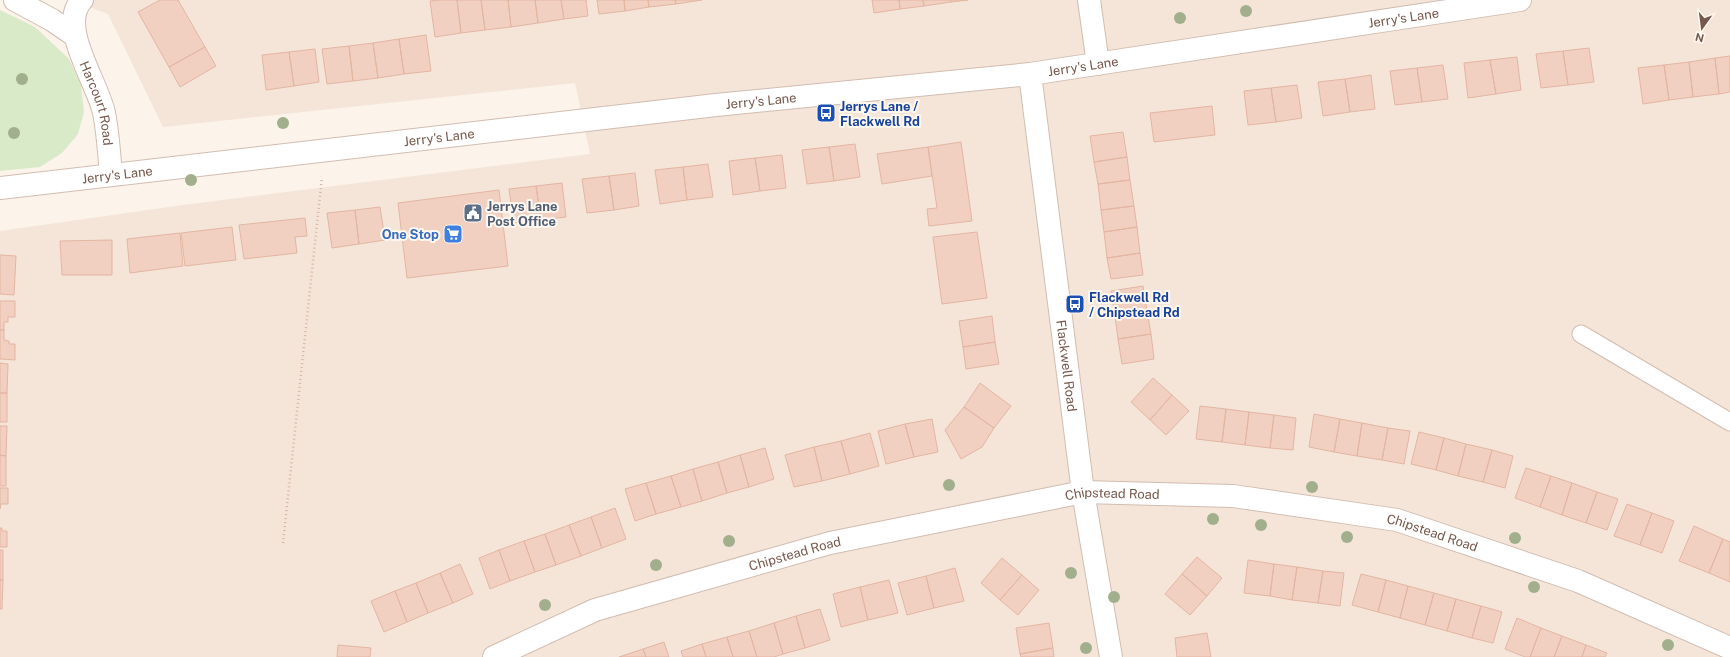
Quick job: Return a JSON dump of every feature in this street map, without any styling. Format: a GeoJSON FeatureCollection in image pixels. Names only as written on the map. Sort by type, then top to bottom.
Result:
{"type":"FeatureCollection","features":[{"type":"Feature","properties":{"kind":"street"},"geometry":{"type":"LineString","coordinates":[[15,0],[74,35]]}},
{"type":"Feature","properties":{"kind":"street","name":"Harcourt Road"},"geometry":{"type":"LineString","coordinates":[[82,0],[73,20],[74,35],[104,112],[111,174]]}},
{"type":"Feature","properties":{"kind":"street"},"geometry":{"type":"LineString","coordinates":[[1089,0],[1098,64]]}},
{"type":"Feature","properties":{"kind":"street","name":"Jerry's Lane"},"geometry":{"type":"LineString","coordinates":[[0,188],[716,105],[1030,74],[1520,0]]}},
{"type":"Feature","properties":{"kind":"street","name":"Flackwell Road"},"geometry":{"type":"LineString","coordinates":[[1030,74],[1083,492],[1111,657]]}},
{"type":"Feature","properties":{"kind":"street","name":"Chipstead Road"},"geometry":{"type":"LineString","coordinates":[[494,657],[595,610],[822,546],[1083,492],[1233,496],[1397,520],[1578,581],[1730,648]]}},
{"type":"Feature","properties":{"kind":"lane"},"geometry":{"type":"LineString","coordinates":[[1581,334],[1730,422]]}},
{"type":"Feature","properties":{"kind":"path"},"geometry":{"type":"LineString","coordinates":[[283,543],[325,151]]}},
{"type":"Feature","properties":{"kind":"shaded area"},"geometry":{"type":"Polygon","coordinates":[[[70,0],[1730,0],[1730,657],[0,657],[0,231],[183,205],[590,154],[575,83],[163,127],[108,14],[70,0]]]}},
{"type":"Feature","properties":{"kind":"green space"},"geometry":{"type":"Polygon","coordinates":[[[0,10],[35,27],[69,59],[81,85],[84,112],[78,134],[62,153],[40,167],[0,171],[0,10]]]}},
{"type":"Feature","properties":{"kind":"building"},"geometry":{"type":"Polygon","coordinates":[[[160,0],[178,0],[205,47],[169,67],[138,12],[160,0]]]}},
{"type":"Feature","properties":{"kind":"building"},"geometry":{"type":"Polygon","coordinates":[[[457,0],[461,33],[435,37],[430,1],[457,0]]]}},
{"type":"Feature","properties":{"kind":"building"},"geometry":{"type":"Polygon","coordinates":[[[457,0],[481,0],[485,30],[461,33],[457,0]]]}},
{"type":"Feature","properties":{"kind":"building"},"geometry":{"type":"Polygon","coordinates":[[[481,0],[508,0],[511,27],[485,30],[481,0]]]}},
{"type":"Feature","properties":{"kind":"building"},"geometry":{"type":"Polygon","coordinates":[[[508,0],[535,0],[538,23],[511,27],[508,0]]]}},
{"type":"Feature","properties":{"kind":"building"},"geometry":{"type":"Polygon","coordinates":[[[535,0],[561,0],[564,19],[538,23],[535,0]]]}},
{"type":"Feature","properties":{"kind":"building"},"geometry":{"type":"Polygon","coordinates":[[[561,0],[586,0],[588,16],[564,19],[561,0]]]}},
{"type":"Feature","properties":{"kind":"building"},"geometry":{"type":"Polygon","coordinates":[[[597,0],[624,0],[625,11],[599,14],[597,0]]]}},
{"type":"Feature","properties":{"kind":"building"},"geometry":{"type":"Polygon","coordinates":[[[624,0],[648,0],[649,7],[625,11],[624,0]]]}},
{"type":"Feature","properties":{"kind":"building"},"geometry":{"type":"Polygon","coordinates":[[[648,0],[675,0],[676,4],[649,7],[648,0]]]}},
{"type":"Feature","properties":{"kind":"building"},"geometry":{"type":"Polygon","coordinates":[[[675,0],[702,0],[676,4],[675,0]]]}},
{"type":"Feature","properties":{"kind":"building"},"geometry":{"type":"Polygon","coordinates":[[[872,0],[899,0],[900,9],[874,13],[872,0]]]}},
{"type":"Feature","properties":{"kind":"building"},"geometry":{"type":"Polygon","coordinates":[[[899,0],[923,0],[924,6],[900,9],[899,0]]]}},
{"type":"Feature","properties":{"kind":"building"},"geometry":{"type":"Polygon","coordinates":[[[923,0],[950,0],[951,2],[924,6],[923,0]]]}},
{"type":"Feature","properties":{"kind":"building"},"geometry":{"type":"Polygon","coordinates":[[[950,0],[968,0],[951,2],[950,0]]]}},
{"type":"Feature","properties":{"kind":"building"},"geometry":{"type":"Polygon","coordinates":[[[426,35],[431,71],[404,74],[399,39],[426,35]]]}},
{"type":"Feature","properties":{"kind":"building"},"geometry":{"type":"Polygon","coordinates":[[[399,39],[404,74],[378,78],[373,43],[399,39]]]}},
{"type":"Feature","properties":{"kind":"building"},"geometry":{"type":"Polygon","coordinates":[[[373,43],[378,78],[353,81],[349,46],[373,43]]]}},
{"type":"Feature","properties":{"kind":"building"},"geometry":{"type":"Polygon","coordinates":[[[349,46],[353,81],[327,84],[322,49],[349,46]]]}},
{"type":"Feature","properties":{"kind":"building"},"geometry":{"type":"Polygon","coordinates":[[[205,47],[216,66],[180,87],[169,67],[205,47]]]}},
{"type":"Feature","properties":{"kind":"building"},"geometry":{"type":"Polygon","coordinates":[[[1589,48],[1594,82],[1568,85],[1563,51],[1589,48]]]}},
{"type":"Feature","properties":{"kind":"building"},"geometry":{"type":"Polygon","coordinates":[[[315,49],[319,82],[294,86],[289,52],[315,49]]]}},
{"type":"Feature","properties":{"kind":"building"},"geometry":{"type":"Polygon","coordinates":[[[1563,51],[1568,85],[1541,88],[1536,54],[1563,51]]]}},
{"type":"Feature","properties":{"kind":"building"},"geometry":{"type":"Polygon","coordinates":[[[289,52],[294,86],[266,90],[262,55],[289,52]]]}},
{"type":"Feature","properties":{"kind":"building"},"geometry":{"type":"Polygon","coordinates":[[[1730,56],[1730,92],[1719,94],[1715,58],[1730,56]]]}},
{"type":"Feature","properties":{"kind":"building"},"geometry":{"type":"Polygon","coordinates":[[[1517,57],[1521,90],[1496,94],[1490,60],[1517,57]]]}},
{"type":"Feature","properties":{"kind":"building"},"geometry":{"type":"Polygon","coordinates":[[[1715,58],[1719,94],[1693,97],[1689,62],[1715,58]]]}},
{"type":"Feature","properties":{"kind":"building"},"geometry":{"type":"Polygon","coordinates":[[[1490,60],[1496,94],[1468,98],[1464,63],[1490,60]]]}},
{"type":"Feature","properties":{"kind":"building"},"geometry":{"type":"Polygon","coordinates":[[[1689,62],[1693,97],[1669,100],[1664,65],[1689,62]]]}},
{"type":"Feature","properties":{"kind":"building"},"geometry":{"type":"Polygon","coordinates":[[[1443,65],[1448,99],[1422,102],[1417,68],[1443,65]]]}},
{"type":"Feature","properties":{"kind":"building"},"geometry":{"type":"Polygon","coordinates":[[[1664,65],[1669,100],[1643,104],[1638,68],[1664,65]]]}},
{"type":"Feature","properties":{"kind":"building"},"geometry":{"type":"Polygon","coordinates":[[[1417,68],[1422,102],[1395,105],[1390,71],[1417,68]]]}},
{"type":"Feature","properties":{"kind":"building"},"geometry":{"type":"Polygon","coordinates":[[[1371,75],[1375,109],[1350,112],[1345,79],[1371,75]]]}},
{"type":"Feature","properties":{"kind":"building"},"geometry":{"type":"Polygon","coordinates":[[[1345,79],[1350,112],[1323,116],[1318,82],[1345,79]]]}},
{"type":"Feature","properties":{"kind":"building"},"geometry":{"type":"Polygon","coordinates":[[[1297,85],[1302,118],[1276,122],[1271,88],[1297,85]]]}},
{"type":"Feature","properties":{"kind":"building"},"geometry":{"type":"Polygon","coordinates":[[[1271,88],[1276,122],[1248,125],[1244,91],[1271,88]]]}},
{"type":"Feature","properties":{"kind":"building"},"geometry":{"type":"Polygon","coordinates":[[[1212,106],[1215,135],[1154,142],[1150,113],[1212,106]]]}},
{"type":"Feature","properties":{"kind":"building"},"geometry":{"type":"Polygon","coordinates":[[[1123,132],[1127,157],[1094,162],[1090,136],[1123,132]]]}},
{"type":"Feature","properties":{"kind":"building"},"geometry":{"type":"Polygon","coordinates":[[[961,142],[972,221],[929,226],[927,209],[937,208],[928,147],[961,142]]]}},
{"type":"Feature","properties":{"kind":"building"},"geometry":{"type":"Polygon","coordinates":[[[855,144],[860,177],[834,181],[829,147],[855,144]]]}},
{"type":"Feature","properties":{"kind":"building"},"geometry":{"type":"Polygon","coordinates":[[[829,147],[834,181],[807,184],[802,150],[829,147]]]}},
{"type":"Feature","properties":{"kind":"building"},"geometry":{"type":"Polygon","coordinates":[[[928,147],[932,176],[882,184],[877,154],[928,147]]]}},
{"type":"Feature","properties":{"kind":"building"},"geometry":{"type":"Polygon","coordinates":[[[782,155],[786,188],[760,191],[755,158],[782,155]]]}},
{"type":"Feature","properties":{"kind":"building"},"geometry":{"type":"Polygon","coordinates":[[[1127,157],[1130,180],[1098,184],[1094,162],[1127,157]]]}},
{"type":"Feature","properties":{"kind":"building"},"geometry":{"type":"Polygon","coordinates":[[[755,158],[760,191],[733,195],[729,161],[755,158]]]}},
{"type":"Feature","properties":{"kind":"building"},"geometry":{"type":"Polygon","coordinates":[[[708,164],[713,197],[687,200],[683,167],[708,164]]]}},
{"type":"Feature","properties":{"kind":"building"},"geometry":{"type":"Polygon","coordinates":[[[683,167],[687,200],[660,204],[655,170],[683,167]]]}},
{"type":"Feature","properties":{"kind":"building"},"geometry":{"type":"Polygon","coordinates":[[[635,173],[639,206],[614,210],[609,176],[635,173]]]}},
{"type":"Feature","properties":{"kind":"building"},"geometry":{"type":"Polygon","coordinates":[[[609,176],[614,210],[587,213],[582,179],[609,176]]]}},
{"type":"Feature","properties":{"kind":"building"},"geometry":{"type":"Polygon","coordinates":[[[1130,180],[1134,206],[1101,210],[1098,184],[1130,180]]]}},
{"type":"Feature","properties":{"kind":"building"},"geometry":{"type":"Polygon","coordinates":[[[562,183],[566,217],[541,220],[536,186],[562,183]]]}},
{"type":"Feature","properties":{"kind":"building"},"geometry":{"type":"Polygon","coordinates":[[[536,186],[541,220],[514,223],[509,189],[536,186]]]}},
{"type":"Feature","properties":{"kind":"building","name":"One Stop"},"geometry":{"type":"Polygon","coordinates":[[[499,190],[508,266],[407,278],[398,203],[499,190]]]}},
{"type":"Feature","properties":{"kind":"building"},"geometry":{"type":"Polygon","coordinates":[[[1134,206],[1137,227],[1104,232],[1101,210],[1134,206]]]}},
{"type":"Feature","properties":{"kind":"building"},"geometry":{"type":"Polygon","coordinates":[[[380,207],[385,240],[359,244],[355,210],[380,207]]]}},
{"type":"Feature","properties":{"kind":"building"},"geometry":{"type":"Polygon","coordinates":[[[355,210],[359,244],[332,248],[327,213],[355,210]]]}},
{"type":"Feature","properties":{"kind":"building"},"geometry":{"type":"Polygon","coordinates":[[[305,218],[307,236],[295,237],[297,253],[244,259],[239,225],[305,218]]]}},
{"type":"Feature","properties":{"kind":"building"},"geometry":{"type":"Polygon","coordinates":[[[232,227],[236,260],[185,266],[181,233],[232,227]]]}},
{"type":"Feature","properties":{"kind":"building"},"geometry":{"type":"Polygon","coordinates":[[[1137,227],[1140,253],[1107,258],[1104,232],[1137,227]]]}},
{"type":"Feature","properties":{"kind":"building"},"geometry":{"type":"Polygon","coordinates":[[[977,232],[987,298],[942,304],[933,237],[977,232]]]}},
{"type":"Feature","properties":{"kind":"building"},"geometry":{"type":"Polygon","coordinates":[[[180,233],[183,266],[130,273],[127,239],[180,233]]]}},
{"type":"Feature","properties":{"kind":"building"},"geometry":{"type":"Polygon","coordinates":[[[112,240],[112,275],[62,275],[60,241],[112,240]]]}},
{"type":"Feature","properties":{"kind":"building"},"geometry":{"type":"Polygon","coordinates":[[[1140,253],[1143,275],[1111,279],[1107,258],[1140,253]]]}},
{"type":"Feature","properties":{"kind":"building"},"geometry":{"type":"Polygon","coordinates":[[[0,255],[16,256],[14,295],[0,294],[0,255]]]}},
{"type":"Feature","properties":{"kind":"building"},"geometry":{"type":"Polygon","coordinates":[[[1143,286],[1147,311],[1115,316],[1111,291],[1143,286]]]}},
{"type":"Feature","properties":{"kind":"building"},"geometry":{"type":"Polygon","coordinates":[[[0,301],[15,301],[15,317],[8,317],[8,322],[4,322],[4,330],[0,330],[0,301]]]}},
{"type":"Feature","properties":{"kind":"building"},"geometry":{"type":"Polygon","coordinates":[[[1147,311],[1151,334],[1118,339],[1115,316],[1147,311]]]}},
{"type":"Feature","properties":{"kind":"building"},"geometry":{"type":"Polygon","coordinates":[[[992,316],[995,342],[963,347],[959,321],[992,316]]]}},
{"type":"Feature","properties":{"kind":"building"},"geometry":{"type":"Polygon","coordinates":[[[0,330],[4,330],[4,340],[9,341],[9,344],[15,344],[15,360],[0,359],[0,330]]]}},
{"type":"Feature","properties":{"kind":"building"},"geometry":{"type":"Polygon","coordinates":[[[1151,334],[1154,359],[1122,364],[1118,339],[1151,334]]]}},
{"type":"Feature","properties":{"kind":"building"},"geometry":{"type":"Polygon","coordinates":[[[995,342],[999,364],[966,369],[963,347],[995,342]]]}},
{"type":"Feature","properties":{"kind":"building"},"geometry":{"type":"Polygon","coordinates":[[[0,363],[8,364],[7,393],[0,393],[0,363]]]}},
{"type":"Feature","properties":{"kind":"building"},"geometry":{"type":"Polygon","coordinates":[[[1153,378],[1172,395],[1150,420],[1131,402],[1153,378]]]}},
{"type":"Feature","properties":{"kind":"building"},"geometry":{"type":"Polygon","coordinates":[[[980,383],[1011,406],[994,428],[964,407],[980,383]]]}},
{"type":"Feature","properties":{"kind":"building"},"geometry":{"type":"Polygon","coordinates":[[[0,393],[7,393],[7,422],[0,422],[0,393]]]}},
{"type":"Feature","properties":{"kind":"building"},"geometry":{"type":"Polygon","coordinates":[[[1172,395],[1189,411],[1166,435],[1150,420],[1172,395]]]}},
{"type":"Feature","properties":{"kind":"building"},"geometry":{"type":"Polygon","coordinates":[[[1200,406],[1226,409],[1222,442],[1196,439],[1200,406]]]}},
{"type":"Feature","properties":{"kind":"building"},"geometry":{"type":"Polygon","coordinates":[[[964,407],[994,428],[982,447],[961,459],[945,430],[964,407]]]}},
{"type":"Feature","properties":{"kind":"building"},"geometry":{"type":"Polygon","coordinates":[[[1226,409],[1249,412],[1245,445],[1222,442],[1226,409]]]}},
{"type":"Feature","properties":{"kind":"building"},"geometry":{"type":"Polygon","coordinates":[[[1249,412],[1274,415],[1270,448],[1245,445],[1249,412]]]}},
{"type":"Feature","properties":{"kind":"building"},"geometry":{"type":"Polygon","coordinates":[[[1314,414],[1340,419],[1334,452],[1309,447],[1314,414]]]}},
{"type":"Feature","properties":{"kind":"building"},"geometry":{"type":"Polygon","coordinates":[[[1274,415],[1296,418],[1293,450],[1270,448],[1274,415]]]}},
{"type":"Feature","properties":{"kind":"building"},"geometry":{"type":"Polygon","coordinates":[[[932,419],[938,452],[914,457],[905,424],[932,419]]]}},
{"type":"Feature","properties":{"kind":"building"},"geometry":{"type":"Polygon","coordinates":[[[1340,419],[1362,423],[1357,456],[1334,452],[1340,419]]]}},
{"type":"Feature","properties":{"kind":"building"},"geometry":{"type":"Polygon","coordinates":[[[1362,423],[1388,428],[1382,460],[1357,456],[1362,423]]]}},
{"type":"Feature","properties":{"kind":"building"},"geometry":{"type":"Polygon","coordinates":[[[905,424],[914,457],[886,464],[878,431],[905,424]]]}},
{"type":"Feature","properties":{"kind":"building"},"geometry":{"type":"Polygon","coordinates":[[[0,426],[7,426],[6,456],[0,455],[0,426]]]}},
{"type":"Feature","properties":{"kind":"building"},"geometry":{"type":"Polygon","coordinates":[[[1388,428],[1410,431],[1404,464],[1382,460],[1388,428]]]}},
{"type":"Feature","properties":{"kind":"building"},"geometry":{"type":"Polygon","coordinates":[[[1419,432],[1444,438],[1436,470],[1411,464],[1419,432]]]}},
{"type":"Feature","properties":{"kind":"building"},"geometry":{"type":"Polygon","coordinates":[[[870,433],[879,466],[850,474],[841,441],[870,433]]]}},
{"type":"Feature","properties":{"kind":"building"},"geometry":{"type":"Polygon","coordinates":[[[1444,438],[1466,444],[1458,476],[1436,470],[1444,438]]]}},
{"type":"Feature","properties":{"kind":"building"},"geometry":{"type":"Polygon","coordinates":[[[841,441],[850,474],[822,481],[814,447],[841,441]]]}},
{"type":"Feature","properties":{"kind":"building"},"geometry":{"type":"Polygon","coordinates":[[[1466,444],[1492,450],[1483,482],[1458,476],[1466,444]]]}},
{"type":"Feature","properties":{"kind":"building"},"geometry":{"type":"Polygon","coordinates":[[[814,447],[822,481],[794,487],[785,455],[814,447]]]}},
{"type":"Feature","properties":{"kind":"building"},"geometry":{"type":"Polygon","coordinates":[[[765,448],[774,479],[749,487],[740,455],[765,448]]]}},
{"type":"Feature","properties":{"kind":"building"},"geometry":{"type":"Polygon","coordinates":[[[1492,450],[1513,456],[1505,488],[1483,482],[1492,450]]]}},
{"type":"Feature","properties":{"kind":"building"},"geometry":{"type":"Polygon","coordinates":[[[0,455],[6,456],[6,486],[0,486],[0,455]]]}},
{"type":"Feature","properties":{"kind":"building"},"geometry":{"type":"Polygon","coordinates":[[[740,455],[749,487],[727,493],[718,462],[740,455]]]}},
{"type":"Feature","properties":{"kind":"building"},"geometry":{"type":"Polygon","coordinates":[[[718,462],[727,493],[702,501],[693,469],[718,462]]]}},
{"type":"Feature","properties":{"kind":"building"},"geometry":{"type":"Polygon","coordinates":[[[1526,468],[1551,476],[1540,507],[1515,498],[1526,468]]]}},
{"type":"Feature","properties":{"kind":"building"},"geometry":{"type":"Polygon","coordinates":[[[693,469],[702,501],[681,507],[671,476],[693,469]]]}},
{"type":"Feature","properties":{"kind":"building"},"geometry":{"type":"Polygon","coordinates":[[[671,476],[681,507],[656,514],[646,483],[671,476]]]}},
{"type":"Feature","properties":{"kind":"building"},"geometry":{"type":"Polygon","coordinates":[[[1551,476],[1572,483],[1562,515],[1540,507],[1551,476]]]}},
{"type":"Feature","properties":{"kind":"building"},"geometry":{"type":"Polygon","coordinates":[[[646,483],[656,514],[635,521],[625,489],[646,483]]]}},
{"type":"Feature","properties":{"kind":"building"},"geometry":{"type":"Polygon","coordinates":[[[1572,483],[1597,492],[1586,523],[1562,515],[1572,483]]]}},
{"type":"Feature","properties":{"kind":"building"},"geometry":{"type":"Polygon","coordinates":[[[0,488],[8,488],[8,504],[1,504],[0,509],[0,488]]]}},
{"type":"Feature","properties":{"kind":"building"},"geometry":{"type":"Polygon","coordinates":[[[1597,492],[1618,499],[1607,530],[1586,523],[1597,492]]]}},
{"type":"Feature","properties":{"kind":"building"},"geometry":{"type":"Polygon","coordinates":[[[1627,504],[1652,513],[1640,545],[1614,536],[1627,504]]]}},
{"type":"Feature","properties":{"kind":"building"},"geometry":{"type":"Polygon","coordinates":[[[615,508],[626,539],[602,548],[591,517],[615,508]]]}},
{"type":"Feature","properties":{"kind":"building"},"geometry":{"type":"Polygon","coordinates":[[[1652,513],[1674,521],[1662,553],[1640,545],[1652,513]]]}},
{"type":"Feature","properties":{"kind":"building"},"geometry":{"type":"Polygon","coordinates":[[[591,517],[602,548],[581,556],[569,525],[591,517]]]}},
{"type":"Feature","properties":{"kind":"building"},"geometry":{"type":"Polygon","coordinates":[[[569,525],[581,556],[556,565],[545,534],[569,525]]]}},
{"type":"Feature","properties":{"kind":"building"},"geometry":{"type":"Polygon","coordinates":[[[1694,526],[1723,539],[1709,573],[1679,561],[1694,526]]]}},
{"type":"Feature","properties":{"kind":"building"},"geometry":{"type":"Polygon","coordinates":[[[0,528],[2,528],[2,531],[7,531],[7,547],[0,547],[0,528]]]}},
{"type":"Feature","properties":{"kind":"building"},"geometry":{"type":"Polygon","coordinates":[[[545,534],[556,565],[535,572],[524,541],[545,534]]]}},
{"type":"Feature","properties":{"kind":"building"},"geometry":{"type":"Polygon","coordinates":[[[1723,539],[1730,542],[1730,582],[1709,573],[1723,539]]]}},
{"type":"Feature","properties":{"kind":"building"},"geometry":{"type":"Polygon","coordinates":[[[524,541],[535,572],[510,581],[499,550],[524,541]]]}},
{"type":"Feature","properties":{"kind":"building"},"geometry":{"type":"Polygon","coordinates":[[[0,550],[3,550],[3,580],[0,580],[0,550]]]}},
{"type":"Feature","properties":{"kind":"building"},"geometry":{"type":"Polygon","coordinates":[[[499,550],[510,581],[490,589],[479,558],[499,550]]]}},
{"type":"Feature","properties":{"kind":"building"},"geometry":{"type":"Polygon","coordinates":[[[1197,557],[1222,578],[1207,596],[1182,574],[1197,557]]]}},
{"type":"Feature","properties":{"kind":"building"},"geometry":{"type":"Polygon","coordinates":[[[1002,558],[1022,575],[1000,600],[981,583],[1002,558]]]}},
{"type":"Feature","properties":{"kind":"building"},"geometry":{"type":"Polygon","coordinates":[[[1248,560],[1274,564],[1270,596],[1244,593],[1248,560]]]}},
{"type":"Feature","properties":{"kind":"building"},"geometry":{"type":"Polygon","coordinates":[[[460,564],[473,594],[453,603],[440,573],[460,564]]]}},
{"type":"Feature","properties":{"kind":"building"},"geometry":{"type":"Polygon","coordinates":[[[1274,564],[1297,567],[1292,600],[1270,596],[1274,564]]]}},
{"type":"Feature","properties":{"kind":"building"},"geometry":{"type":"Polygon","coordinates":[[[1297,567],[1323,571],[1318,603],[1292,600],[1297,567]]]}},
{"type":"Feature","properties":{"kind":"building"},"geometry":{"type":"Polygon","coordinates":[[[955,568],[964,601],[934,608],[926,576],[955,568]]]}},
{"type":"Feature","properties":{"kind":"building"},"geometry":{"type":"Polygon","coordinates":[[[1323,571],[1344,573],[1340,606],[1318,603],[1323,571]]]}},
{"type":"Feature","properties":{"kind":"building"},"geometry":{"type":"Polygon","coordinates":[[[440,573],[453,603],[428,613],[416,583],[440,573]]]}},
{"type":"Feature","properties":{"kind":"building"},"geometry":{"type":"Polygon","coordinates":[[[1182,574],[1207,596],[1190,615],[1165,594],[1182,574]]]}},
{"type":"Feature","properties":{"kind":"building"},"geometry":{"type":"Polygon","coordinates":[[[1361,574],[1386,580],[1378,612],[1352,605],[1361,574]]]}},
{"type":"Feature","properties":{"kind":"building"},"geometry":{"type":"Polygon","coordinates":[[[1022,575],[1039,590],[1018,615],[1000,600],[1022,575]]]}},
{"type":"Feature","properties":{"kind":"building"},"geometry":{"type":"Polygon","coordinates":[[[926,576],[934,608],[907,615],[898,583],[926,576]]]}},
{"type":"Feature","properties":{"kind":"building"},"geometry":{"type":"Polygon","coordinates":[[[0,580],[3,580],[2,609],[0,609],[0,580]]]}},
{"type":"Feature","properties":{"kind":"building"},"geometry":{"type":"Polygon","coordinates":[[[889,580],[898,613],[868,620],[860,587],[889,580]]]}},
{"type":"Feature","properties":{"kind":"building"},"geometry":{"type":"Polygon","coordinates":[[[1386,580],[1408,586],[1400,618],[1378,612],[1386,580]]]}},
{"type":"Feature","properties":{"kind":"building"},"geometry":{"type":"Polygon","coordinates":[[[416,583],[428,613],[407,622],[395,591],[416,583]]]}},
{"type":"Feature","properties":{"kind":"building"},"geometry":{"type":"Polygon","coordinates":[[[1408,586],[1434,593],[1425,625],[1400,618],[1408,586]]]}},
{"type":"Feature","properties":{"kind":"building"},"geometry":{"type":"Polygon","coordinates":[[[860,587],[868,620],[841,627],[833,594],[860,587]]]}},
{"type":"Feature","properties":{"kind":"building"},"geometry":{"type":"Polygon","coordinates":[[[395,591],[407,622],[384,632],[371,601],[395,591]]]}},
{"type":"Feature","properties":{"kind":"building"},"geometry":{"type":"Polygon","coordinates":[[[1434,593],[1456,599],[1447,631],[1425,625],[1434,593]]]}},
{"type":"Feature","properties":{"kind":"building"},"geometry":{"type":"Polygon","coordinates":[[[1456,599],[1481,606],[1472,638],[1447,631],[1456,599]]]}},
{"type":"Feature","properties":{"kind":"building"},"geometry":{"type":"Polygon","coordinates":[[[1481,606],[1502,612],[1493,643],[1472,638],[1481,606]]]}},
{"type":"Feature","properties":{"kind":"building"},"geometry":{"type":"Polygon","coordinates":[[[820,609],[830,640],[805,648],[796,616],[820,609]]]}},
{"type":"Feature","properties":{"kind":"building"},"geometry":{"type":"Polygon","coordinates":[[[796,616],[805,648],[783,654],[774,623],[796,616]]]}},
{"type":"Feature","properties":{"kind":"building"},"geometry":{"type":"Polygon","coordinates":[[[1517,618],[1541,628],[1530,657],[1525,657],[1505,649],[1517,618]]]}},
{"type":"Feature","properties":{"kind":"building"},"geometry":{"type":"Polygon","coordinates":[[[774,623],[783,654],[774,657],[757,657],[749,631],[774,623]]]}},
{"type":"Feature","properties":{"kind":"building"},"geometry":{"type":"Polygon","coordinates":[[[1049,623],[1053,648],[1020,654],[1016,628],[1049,623]]]}},
{"type":"Feature","properties":{"kind":"building"},"geometry":{"type":"Polygon","coordinates":[[[1541,628],[1562,636],[1554,657],[1530,657],[1541,628]]]}},
{"type":"Feature","properties":{"kind":"building"},"geometry":{"type":"Polygon","coordinates":[[[749,631],[757,657],[733,657],[727,637],[749,631]]]}},
{"type":"Feature","properties":{"kind":"building"},"geometry":{"type":"Polygon","coordinates":[[[1207,633],[1211,657],[1177,657],[1175,638],[1207,633]]]}},
{"type":"Feature","properties":{"kind":"building"},"geometry":{"type":"Polygon","coordinates":[[[1562,636],[1586,645],[1582,657],[1554,657],[1562,636]]]}},
{"type":"Feature","properties":{"kind":"building"},"geometry":{"type":"Polygon","coordinates":[[[727,637],[733,657],[706,657],[702,644],[727,637]]]}},
{"type":"Feature","properties":{"kind":"building"},"geometry":{"type":"Polygon","coordinates":[[[664,642],[669,657],[646,657],[643,649],[664,642]]]}},
{"type":"Feature","properties":{"kind":"building"},"geometry":{"type":"Polygon","coordinates":[[[702,644],[706,657],[683,657],[681,651],[702,644]]]}},
{"type":"Feature","properties":{"kind":"building"},"geometry":{"type":"Polygon","coordinates":[[[338,645],[371,648],[370,657],[337,657],[338,645]]]}},
{"type":"Feature","properties":{"kind":"building"},"geometry":{"type":"Polygon","coordinates":[[[1586,645],[1607,653],[1605,657],[1582,657],[1586,645]]]}},
{"type":"Feature","properties":{"kind":"building"},"geometry":{"type":"Polygon","coordinates":[[[1053,648],[1054,657],[1021,657],[1020,654],[1053,648]]]}},
{"type":"Feature","properties":{"kind":"building"},"geometry":{"type":"Polygon","coordinates":[[[643,649],[646,657],[619,657],[643,649]]]}},
{"type":"Feature","properties":{"kind":"place","name":"Jerrys Lane / Flackwell Rd"},"geometry":{"type":"Point","coordinates":[826,113]}},
{"type":"Feature","properties":{"kind":"place","name":"Jerrys Lane Post Office"},"geometry":{"type":"Point","coordinates":[473,213]}},
{"type":"Feature","properties":{"kind":"place","name":"One Stop"},"geometry":{"type":"Point","coordinates":[453,234]}},
{"type":"Feature","properties":{"kind":"place","name":"Flackwell Rd / Chipstead Rd"},"geometry":{"type":"Point","coordinates":[1075,304]}}]}
